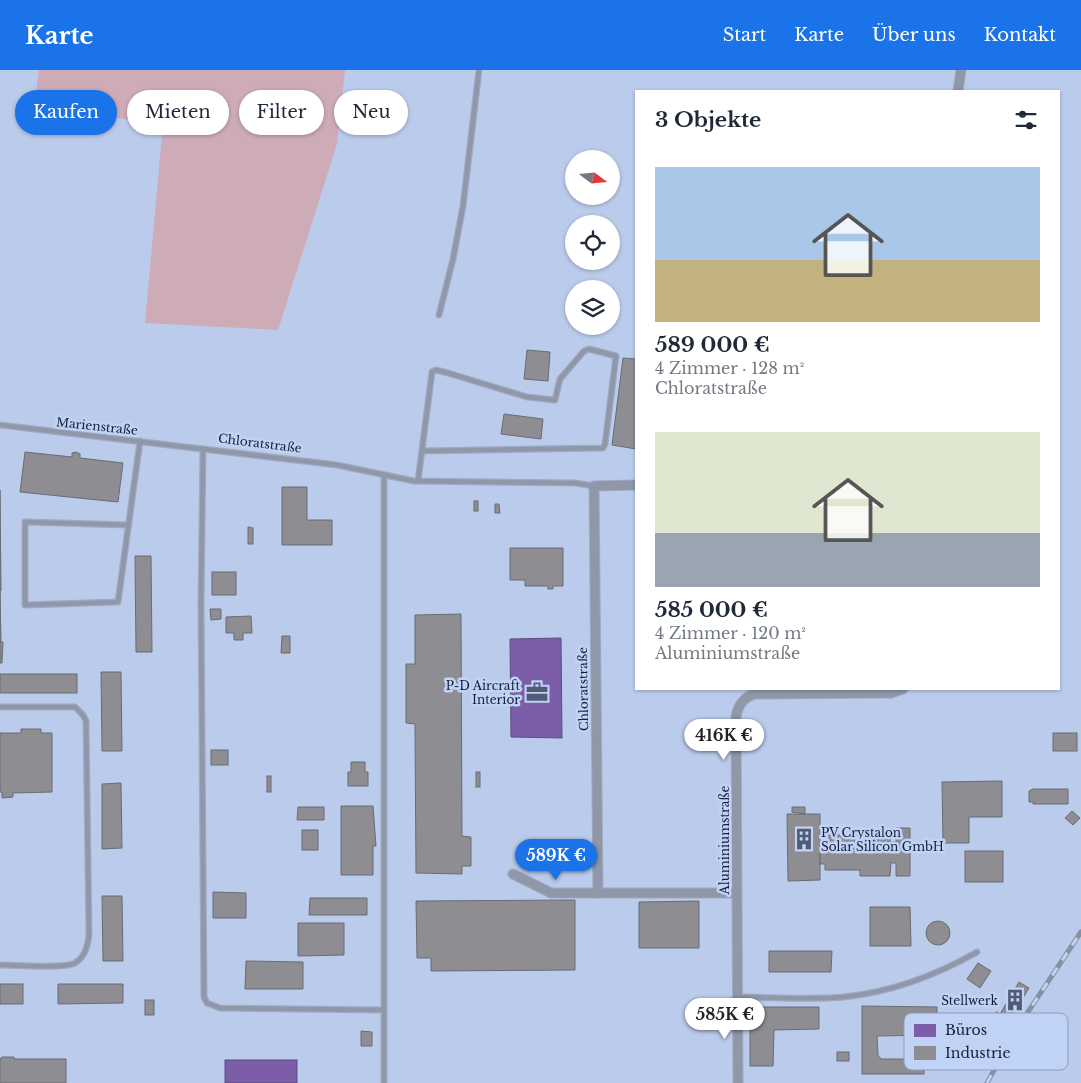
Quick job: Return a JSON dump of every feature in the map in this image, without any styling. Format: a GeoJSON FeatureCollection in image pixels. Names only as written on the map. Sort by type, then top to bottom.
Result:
{"type":"FeatureCollection","features":[{"type":"Feature","properties":{"kind":"street"},"geometry":{"type":"LineString","coordinates":[[958,90],[961,70]]}},
{"type":"Feature","properties":{"kind":"street","name":"Chloratstraße"},"geometry":{"type":"LineString","coordinates":[[598,893],[594,486],[635,485]]}},
{"type":"Feature","properties":{"kind":"street","name":"Aluminiumstraße"},"geometry":{"type":"LineString","coordinates":[[738,1083],[736,717],[741,703],[748,696],[760,693],[887,693],[899,690]]}},
{"type":"Feature","properties":{"kind":"street"},"geometry":{"type":"LineString","coordinates":[[512,874],[552,893],[737,893]]}},
{"type":"Feature","properties":{"kind":"lane"},"geometry":{"type":"LineString","coordinates":[[439,314],[453,259],[463,206],[479,70]]}},
{"type":"Feature","properties":{"kind":"lane"},"geometry":{"type":"LineString","coordinates":[[418,481],[432,372],[436,370],[448,373],[527,398],[555,400],[560,380],[584,351],[589,350],[616,356],[606,444],[603,448],[422,451]]}},
{"type":"Feature","properties":{"kind":"lane","name":"Marienstraße"},"geometry":{"type":"LineString","coordinates":[[0,425],[192,448]]}},
{"type":"Feature","properties":{"kind":"lane"},"geometry":{"type":"LineString","coordinates":[[129,525],[25,522],[25,605],[118,602],[129,525],[140,441]]}},
{"type":"Feature","properties":{"kind":"lane","name":"Chloratstraße"},"geometry":{"type":"LineString","coordinates":[[192,448],[337,466],[418,481],[575,483],[594,486]]}},
{"type":"Feature","properties":{"kind":"lane"},"geometry":{"type":"LineString","coordinates":[[203,449],[201,602],[204,997],[207,1003],[220,1008],[384,1010]]}},
{"type":"Feature","properties":{"kind":"lane"},"geometry":{"type":"LineString","coordinates":[[384,475],[384,1083]]}},
{"type":"Feature","properties":{"kind":"lane"},"geometry":{"type":"LineString","coordinates":[[0,707],[75,707],[83,715],[86,722],[89,935],[88,946],[81,958],[69,965],[0,965]]}},
{"type":"Feature","properties":{"kind":"lane"},"geometry":{"type":"LineString","coordinates":[[737,997],[842,997],[863,995],[887,990],[935,974],[976,952]]}},
{"type":"Feature","properties":{"kind":"shaded area"},"geometry":{"type":"Polygon","coordinates":[[[39,70],[345,70],[343,90],[334,90],[334,135],[338,135],[337,144],[278,330],[145,323],[162,135],[229,135],[229,90],[127,90],[127,119],[117,118],[117,90],[36,90],[39,70]]]}},
{"type":"Feature","properties":{"kind":"building: Büros"},"geometry":{"type":"Polygon","coordinates":[[[561,638],[562,738],[511,737],[510,639],[561,638]]]}},
{"type":"Feature","properties":{"kind":"building: Büros"},"geometry":{"type":"Polygon","coordinates":[[[225,1060],[297,1060],[297,1083],[225,1083],[225,1060]]]}},
{"type":"Feature","properties":{"kind":"building: Industrie"},"geometry":{"type":"Polygon","coordinates":[[[527,350],[550,352],[548,381],[524,379],[527,350]]]}},
{"type":"Feature","properties":{"kind":"building: Industrie"},"geometry":{"type":"Polygon","coordinates":[[[623,358],[635,359],[635,449],[612,445],[623,358]]]}},
{"type":"Feature","properties":{"kind":"building: Industrie"},"geometry":{"type":"Polygon","coordinates":[[[504,414],[543,419],[541,439],[501,434],[504,414]]]}},
{"type":"Feature","properties":{"kind":"building: Industrie"},"geometry":{"type":"Polygon","coordinates":[[[25,452],[72,457],[72,453],[76,452],[80,454],[80,458],[123,463],[118,502],[20,492],[25,452]]]}},
{"type":"Feature","properties":{"kind":"building: Industrie"},"geometry":{"type":"Polygon","coordinates":[[[282,487],[307,487],[307,520],[332,520],[332,545],[282,545],[282,487]]]}},
{"type":"Feature","properties":{"kind":"building: Industrie"},"geometry":{"type":"Polygon","coordinates":[[[0,490],[1,591],[0,591],[0,490]]]}},
{"type":"Feature","properties":{"kind":"building: Industrie"},"geometry":{"type":"Polygon","coordinates":[[[474,501],[478,501],[478,511],[474,511],[474,501]]]}},
{"type":"Feature","properties":{"kind":"building: Industrie"},"geometry":{"type":"Polygon","coordinates":[[[495,504],[499,504],[500,513],[495,513],[495,504]]]}},
{"type":"Feature","properties":{"kind":"building: Industrie"},"geometry":{"type":"Polygon","coordinates":[[[248,527],[253,528],[253,544],[248,544],[248,527]]]}},
{"type":"Feature","properties":{"kind":"building: Industrie"},"geometry":{"type":"Polygon","coordinates":[[[510,548],[563,548],[563,586],[553,586],[553,589],[548,589],[548,586],[525,586],[525,580],[510,580],[510,548]]]}},
{"type":"Feature","properties":{"kind":"building: Industrie"},"geometry":{"type":"Polygon","coordinates":[[[135,556],[151,556],[152,652],[136,652],[135,556]]]}},
{"type":"Feature","properties":{"kind":"building: Industrie"},"geometry":{"type":"Polygon","coordinates":[[[212,572],[236,572],[236,595],[212,595],[212,572]]]}},
{"type":"Feature","properties":{"kind":"building: Industrie"},"geometry":{"type":"Polygon","coordinates":[[[0,591],[1,642],[0,642],[0,591]]]}},
{"type":"Feature","properties":{"kind":"building: Industrie"},"geometry":{"type":"Polygon","coordinates":[[[210,609],[221,609],[221,619],[211,620],[210,609]]]}},
{"type":"Feature","properties":{"kind":"building: Industrie"},"geometry":{"type":"Polygon","coordinates":[[[461,614],[462,836],[471,837],[471,866],[462,866],[462,874],[416,873],[415,724],[406,723],[406,664],[415,664],[415,615],[461,614]]]}},
{"type":"Feature","properties":{"kind":"building: Industrie"},"geometry":{"type":"Polygon","coordinates":[[[251,616],[252,633],[243,633],[243,640],[234,640],[234,633],[226,633],[226,617],[251,616]]]}},
{"type":"Feature","properties":{"kind":"building: Industrie"},"geometry":{"type":"Polygon","coordinates":[[[282,636],[290,636],[290,653],[281,653],[282,636]]]}},
{"type":"Feature","properties":{"kind":"building: Industrie"},"geometry":{"type":"Polygon","coordinates":[[[0,642],[3,642],[2,663],[0,663],[0,642]]]}},
{"type":"Feature","properties":{"kind":"building: Industrie"},"geometry":{"type":"Polygon","coordinates":[[[101,672],[121,672],[122,751],[102,751],[101,672]]]}},
{"type":"Feature","properties":{"kind":"building: Industrie"},"geometry":{"type":"Polygon","coordinates":[[[0,674],[77,674],[77,693],[0,693],[0,674]]]}},
{"type":"Feature","properties":{"kind":"building: Industrie"},"geometry":{"type":"Polygon","coordinates":[[[21,729],[41,729],[41,733],[52,733],[52,792],[13,793],[13,797],[2,798],[2,792],[0,792],[0,733],[21,733],[21,729]]]}},
{"type":"Feature","properties":{"kind":"building: Industrie"},"geometry":{"type":"Polygon","coordinates":[[[1053,733],[1077,733],[1077,751],[1053,751],[1053,733]]]}},
{"type":"Feature","properties":{"kind":"building: Industrie"},"geometry":{"type":"Polygon","coordinates":[[[211,750],[228,750],[228,765],[211,765],[211,750]]]}},
{"type":"Feature","properties":{"kind":"building: Industrie"},"geometry":{"type":"Polygon","coordinates":[[[351,762],[365,762],[365,772],[368,772],[368,786],[348,786],[348,772],[351,772],[351,762]]]}},
{"type":"Feature","properties":{"kind":"building: Industrie"},"geometry":{"type":"Polygon","coordinates":[[[476,772],[480,772],[480,787],[476,787],[476,772]]]}},
{"type":"Feature","properties":{"kind":"building: Industrie"},"geometry":{"type":"Polygon","coordinates":[[[267,776],[271,776],[271,792],[267,792],[267,776]]]}},
{"type":"Feature","properties":{"kind":"building: Industrie"},"geometry":{"type":"Polygon","coordinates":[[[1002,781],[1002,817],[969,817],[969,843],[943,843],[942,782],[1002,781]]]}},
{"type":"Feature","properties":{"kind":"building: Industrie"},"geometry":{"type":"Polygon","coordinates":[[[121,783],[122,848],[102,849],[102,784],[121,783]]]}},
{"type":"Feature","properties":{"kind":"building: Industrie"},"geometry":{"type":"Polygon","coordinates":[[[1033,789],[1068,789],[1068,804],[1033,804],[1033,802],[1029,802],[1029,791],[1033,789]]]}},
{"type":"Feature","properties":{"kind":"building: Industrie"},"geometry":{"type":"Polygon","coordinates":[[[341,806],[373,806],[376,846],[373,846],[373,875],[341,875],[341,806]]]}},
{"type":"Feature","properties":{"kind":"building: Industrie"},"geometry":{"type":"Polygon","coordinates":[[[298,807],[324,807],[324,820],[297,820],[298,807]]]}},
{"type":"Feature","properties":{"kind":"building: Industrie"},"geometry":{"type":"Polygon","coordinates":[[[792,807],[805,807],[805,814],[792,812],[792,807]]]}},
{"type":"Feature","properties":{"kind":"building: Industrie"},"geometry":{"type":"Polygon","coordinates":[[[1072,811],[1080,818],[1073,825],[1065,818],[1072,811]]]}},
{"type":"Feature","properties":{"kind":"building: Industrie","name":"PV Crystalon Solar Silicon GmbH"},"geometry":{"type":"Polygon","coordinates":[[[787,814],[820,814],[820,880],[788,881],[787,814]]]}},
{"type":"Feature","properties":{"kind":"building: Industrie"},"geometry":{"type":"Polygon","coordinates":[[[896,828],[910,828],[910,876],[896,876],[896,863],[891,863],[890,876],[860,876],[860,870],[825,870],[825,864],[820,864],[820,842],[825,842],[825,835],[860,835],[860,829],[890,829],[890,842],[896,842],[896,828]]]}},
{"type":"Feature","properties":{"kind":"building: Industrie"},"geometry":{"type":"Polygon","coordinates":[[[302,830],[318,830],[318,850],[302,850],[302,830]]]}},
{"type":"Feature","properties":{"kind":"building: Industrie"},"geometry":{"type":"Polygon","coordinates":[[[965,851],[1003,851],[1003,882],[965,882],[965,851]]]}},
{"type":"Feature","properties":{"kind":"building: Industrie"},"geometry":{"type":"Polygon","coordinates":[[[213,892],[246,893],[246,918],[213,918],[213,892]]]}},
{"type":"Feature","properties":{"kind":"building: Industrie"},"geometry":{"type":"Polygon","coordinates":[[[102,896],[122,896],[123,961],[103,961],[102,896]]]}},
{"type":"Feature","properties":{"kind":"building: Industrie"},"geometry":{"type":"Polygon","coordinates":[[[310,898],[367,898],[367,915],[309,915],[310,898]]]}},
{"type":"Feature","properties":{"kind":"building: Industrie"},"geometry":{"type":"Polygon","coordinates":[[[575,900],[575,970],[431,971],[431,958],[417,958],[416,901],[575,900]]]}},
{"type":"Feature","properties":{"kind":"building: Industrie"},"geometry":{"type":"Polygon","coordinates":[[[699,901],[699,948],[639,948],[639,902],[699,901]]]}},
{"type":"Feature","properties":{"kind":"building: Industrie"},"geometry":{"type":"Polygon","coordinates":[[[870,907],[910,907],[911,946],[870,946],[870,907]]]}},
{"type":"Feature","properties":{"kind":"building: Industrie"},"geometry":{"type":"Polygon","coordinates":[[[938,921],[947,924],[950,933],[947,942],[938,945],[929,942],[926,933],[929,924],[938,921]]]}},
{"type":"Feature","properties":{"kind":"building: Industrie"},"geometry":{"type":"Polygon","coordinates":[[[298,923],[344,923],[344,955],[298,956],[298,923]]]}},
{"type":"Feature","properties":{"kind":"building: Industrie"},"geometry":{"type":"Polygon","coordinates":[[[769,951],[832,951],[831,972],[769,972],[769,951]]]}},
{"type":"Feature","properties":{"kind":"building: Industrie"},"geometry":{"type":"Polygon","coordinates":[[[246,961],[303,962],[303,989],[245,989],[246,961]]]}},
{"type":"Feature","properties":{"kind":"building: Industrie"},"geometry":{"type":"Polygon","coordinates":[[[978,963],[991,971],[980,988],[967,979],[978,963]]]}},
{"type":"Feature","properties":{"kind":"building: Industrie"},"geometry":{"type":"Polygon","coordinates":[[[1019,982],[1029,988],[1014,1013],[1001,1013],[1019,982]]]}},
{"type":"Feature","properties":{"kind":"building: Industrie"},"geometry":{"type":"Polygon","coordinates":[[[0,984],[23,984],[23,1004],[0,1004],[0,984]]]}},
{"type":"Feature","properties":{"kind":"building: Industrie"},"geometry":{"type":"Polygon","coordinates":[[[58,984],[123,984],[123,1003],[58,1004],[58,984]]]}},
{"type":"Feature","properties":{"kind":"building: Industrie"},"geometry":{"type":"Polygon","coordinates":[[[145,1000],[154,1000],[154,1015],[145,1015],[145,1000]]]}},
{"type":"Feature","properties":{"kind":"building: Industrie"},"geometry":{"type":"Polygon","coordinates":[[[862,1006],[937,1007],[937,1013],[904,1013],[904,1036],[877,1036],[878,1055],[881,1059],[904,1059],[904,1070],[924,1070],[924,1074],[862,1074],[862,1006]]]}},
{"type":"Feature","properties":{"kind":"building: Industrie"},"geometry":{"type":"Polygon","coordinates":[[[750,1007],[819,1007],[819,1029],[774,1030],[773,1066],[750,1066],[750,1007]]]}},
{"type":"Feature","properties":{"kind":"building: Industrie"},"geometry":{"type":"Polygon","coordinates":[[[361,1031],[372,1032],[372,1046],[361,1046],[361,1031]]]}},
{"type":"Feature","properties":{"kind":"building: Industrie"},"geometry":{"type":"Polygon","coordinates":[[[837,1052],[849,1052],[849,1061],[837,1061],[837,1052]]]}},
{"type":"Feature","properties":{"kind":"building: Industrie"},"geometry":{"type":"Polygon","coordinates":[[[2,1057],[14,1057],[14,1059],[66,1059],[66,1083],[0,1083],[0,1059],[2,1057]]]}},
{"type":"Feature","properties":{"kind":"railway"},"geometry":{"type":"LineString","coordinates":[[1027,1013],[1081,932]]}},
{"type":"Feature","properties":{"kind":"railway"},"geometry":{"type":"LineString","coordinates":[[987,1083],[994,1070]]}},
{"type":"Feature","properties":{"kind":"place","name":"P-D Aircraft Interior"},"geometry":{"type":"Point","coordinates":[537,692]}},
{"type":"Feature","properties":{"kind":"place","name":"PV Crystalon Solar Silicon GmbH"},"geometry":{"type":"Point","coordinates":[804,839]}},
{"type":"Feature","properties":{"kind":"place","name":"Stellwerk"},"geometry":{"type":"Point","coordinates":[1015,1000]}}]}
